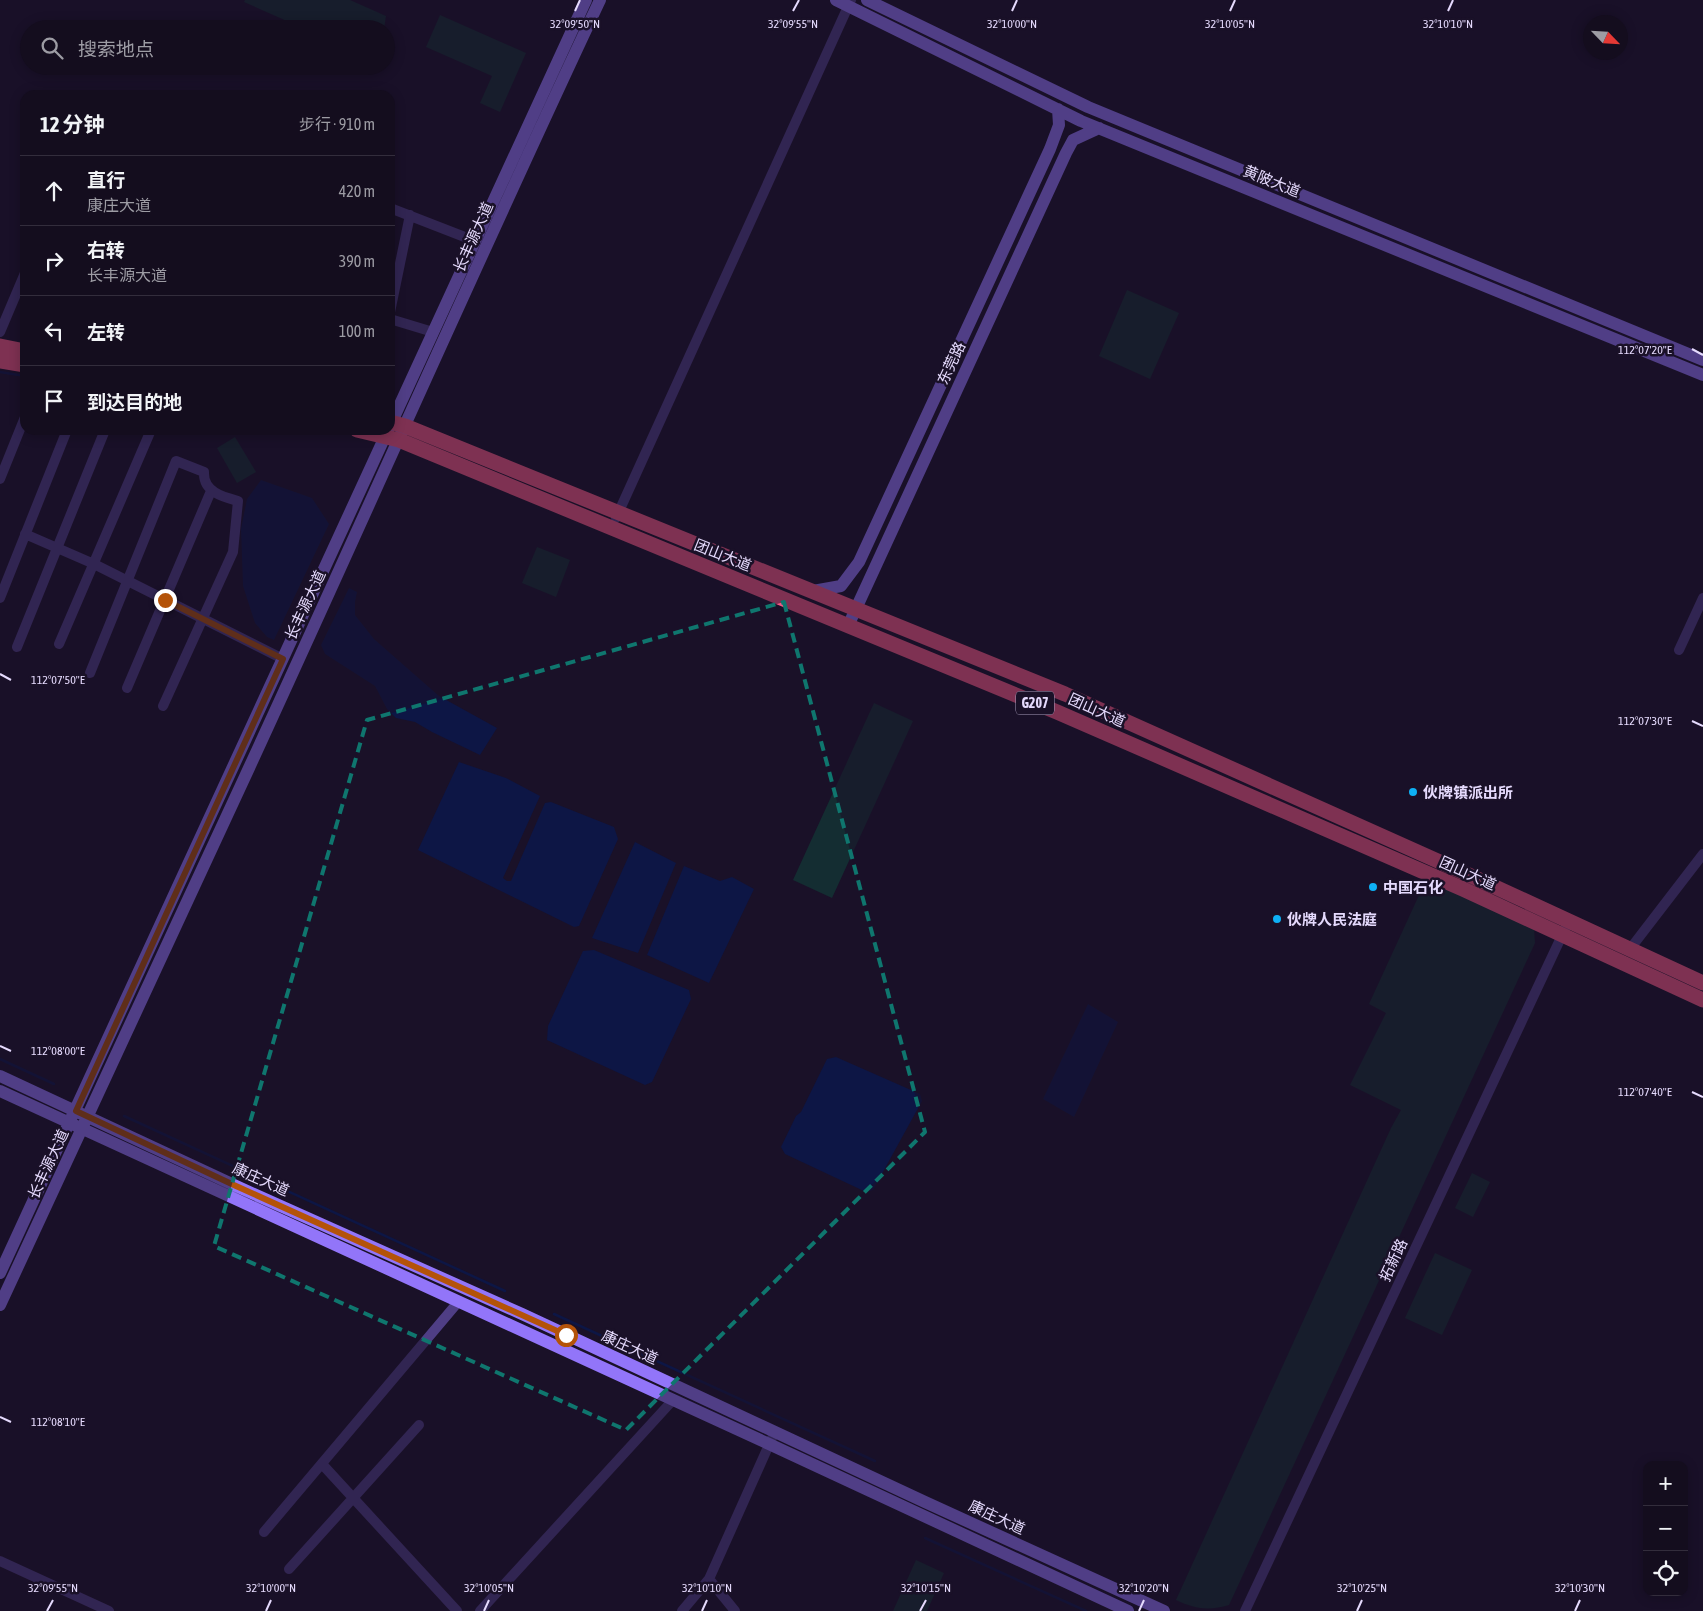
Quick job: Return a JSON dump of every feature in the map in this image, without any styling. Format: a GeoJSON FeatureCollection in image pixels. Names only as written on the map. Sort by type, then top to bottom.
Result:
{"type":"FeatureCollection","features":[{"type":"Feature","properties":{"kind":"highway"},"geometry":{"type":"LineString","coordinates":[[0,346],[20,350]]}},
{"type":"Feature","properties":{"kind":"highway"},"geometry":{"type":"LineString","coordinates":[[0,361],[20,365]]}},
{"type":"Feature","properties":{"kind":"highway","name":"团山大道"},"geometry":{"type":"LineString","coordinates":[[395,430],[618,512],[1065,694],[1470,875],[1703,983]]}},
{"type":"Feature","properties":{"kind":"highway","name":"团山大道"},"geometry":{"type":"LineString","coordinates":[[395,430],[612,528],[1057,712],[1463,889],[1703,1000]]}},
{"type":"Feature","properties":{"kind":"main road","name":"长丰源大道"},"geometry":{"type":"LineString","coordinates":[[395,424],[433,332],[586,0]]}},
{"type":"Feature","properties":{"kind":"main road","name":"长丰源大道"},"geometry":{"type":"LineString","coordinates":[[395,425],[528,153],[600,0]]}},
{"type":"Feature","properties":{"kind":"main road","name":"黄陂大道"},"geometry":{"type":"LineString","coordinates":[[836,0],[850,3],[1058,110],[1099,128],[1703,375]]}},
{"type":"Feature","properties":{"kind":"main road","name":"黄陂大道"},"geometry":{"type":"LineString","coordinates":[[867,0],[1088,107],[1703,360]]}},
{"type":"Feature","properties":{"kind":"main road","name":"东莞路"},"geometry":{"type":"LineString","coordinates":[[813,591],[841,586],[859,562],[1050,149],[1059,125],[1058,110]]}},
{"type":"Feature","properties":{"kind":"main road","name":"东莞路"},"geometry":{"type":"LineString","coordinates":[[848,626],[1066,153],[1073,140],[1099,128]]}},
{"type":"Feature","properties":{"kind":"main road","name":"长丰源大道"},"geometry":{"type":"LineString","coordinates":[[0,1273],[283,659],[390,435]]}},
{"type":"Feature","properties":{"kind":"main road","name":"长丰源大道"},"geometry":{"type":"LineString","coordinates":[[0,1305],[89,1117],[390,435]]}},
{"type":"Feature","properties":{"kind":"main road","name":"康庄大道"},"geometry":{"type":"LineString","coordinates":[[0,1076],[236,1186],[513,1310],[1164,1611]]}},
{"type":"Feature","properties":{"kind":"main road","name":"康庄大道"},"geometry":{"type":"LineString","coordinates":[[0,1091],[1128,1611]]}},
{"type":"Feature","properties":{"kind":"street"},"geometry":{"type":"LineString","coordinates":[[612,528],[850,3]]}},
{"type":"Feature","properties":{"kind":"street"},"geometry":{"type":"LineString","coordinates":[[395,210],[475,241]]}},
{"type":"Feature","properties":{"kind":"street"},"geometry":{"type":"LineString","coordinates":[[395,288],[410,215]]}},
{"type":"Feature","properties":{"kind":"street"},"geometry":{"type":"LineString","coordinates":[[0,332],[20,296]]}},
{"type":"Feature","properties":{"kind":"street"},"geometry":{"type":"LineString","coordinates":[[395,321],[433,332]]}},
{"type":"Feature","properties":{"kind":"street"},"geometry":{"type":"LineString","coordinates":[[0,479],[20,429]]}},
{"type":"Feature","properties":{"kind":"street"},"geometry":{"type":"LineString","coordinates":[[0,598],[65,435]]}},
{"type":"Feature","properties":{"kind":"street"},"geometry":{"type":"LineString","coordinates":[[17,647],[103,435]]}},
{"type":"Feature","properties":{"kind":"street"},"geometry":{"type":"LineString","coordinates":[[59,644],[149,435]]}},
{"type":"Feature","properties":{"kind":"street"},"geometry":{"type":"LineString","coordinates":[[90,673],[176,461],[204,472],[204,480],[211,490],[238,501],[233,552],[164,706]]}},
{"type":"Feature","properties":{"kind":"street"},"geometry":{"type":"LineString","coordinates":[[128,688],[211,490]]}},
{"type":"Feature","properties":{"kind":"street"},"geometry":{"type":"LineString","coordinates":[[25,534],[94,564],[283,659]]}},
{"type":"Feature","properties":{"kind":"street"},"geometry":{"type":"LineString","coordinates":[[1679,650],[1703,598]]}},
{"type":"Feature","properties":{"kind":"street"},"geometry":{"type":"LineString","coordinates":[[1630,949],[1703,854]]}},
{"type":"Feature","properties":{"kind":"street","name":"拓新路"},"geometry":{"type":"LineString","coordinates":[[1245,1611],[1568,922]]}},
{"type":"Feature","properties":{"kind":"street"},"geometry":{"type":"LineString","coordinates":[[264,1532],[459,1301]]}},
{"type":"Feature","properties":{"kind":"street"},"geometry":{"type":"LineString","coordinates":[[480,1611],[673,1400]]}},
{"type":"Feature","properties":{"kind":"street"},"geometry":{"type":"LineString","coordinates":[[289,1569],[420,1424]]}},
{"type":"Feature","properties":{"kind":"street"},"geometry":{"type":"LineString","coordinates":[[682,1611],[709,1579],[775,1432]]}},
{"type":"Feature","properties":{"kind":"street"},"geometry":{"type":"LineString","coordinates":[[322,1464],[457,1611]]}},
{"type":"Feature","properties":{"kind":"street"},"geometry":{"type":"LineString","coordinates":[[0,1561],[109,1611]]}},
{"type":"Feature","properties":{"kind":"street"},"geometry":{"type":"LineString","coordinates":[[709,1579],[735,1611]]}},
{"type":"Feature","properties":{"kind":"highlighted area"},"geometry":{"type":"Polygon","coordinates":[[[784,602],[925,1132],[626,1430],[214,1246],[367,720],[784,602]]]}},
{"type":"Feature","properties":{"kind":"green space"},"geometry":{"type":"Polygon","coordinates":[[[245,0],[350,0],[386,16],[385,20],[285,20],[244,2],[245,0]]]}},
{"type":"Feature","properties":{"kind":"green space"},"geometry":{"type":"Polygon","coordinates":[[[440,15],[526,53],[500,112],[480,103],[492,76],[426,47],[440,15]]]}},
{"type":"Feature","properties":{"kind":"green space"},"geometry":{"type":"Polygon","coordinates":[[[1127,290],[1179,313],[1150,379],[1099,356],[1127,290]]]}},
{"type":"Feature","properties":{"kind":"green space"},"geometry":{"type":"Polygon","coordinates":[[[235,437],[256,472],[237,483],[217,448],[235,437]]]}},
{"type":"Feature","properties":{"kind":"green space"},"geometry":{"type":"Polygon","coordinates":[[[537,547],[570,560],[556,597],[522,583],[537,547]]]}},
{"type":"Feature","properties":{"kind":"green space"},"geometry":{"type":"Polygon","coordinates":[[[874,703],[913,721],[832,898],[793,880],[874,703]]]}},
{"type":"Feature","properties":{"kind":"green space"},"geometry":{"type":"Polygon","coordinates":[[[1426,880],[1534,929],[1535,943],[1229,1605],[1202,1608],[1189,1605],[1176,1600],[1391,1128],[1401,1110],[1350,1085],[1386,1013],[1369,1004],[1426,880]]]}},
{"type":"Feature","properties":{"kind":"green space"},"geometry":{"type":"Polygon","coordinates":[[[1472,1173],[1490,1182],[1473,1217],[1455,1208],[1472,1173]]]}},
{"type":"Feature","properties":{"kind":"green space"},"geometry":{"type":"Polygon","coordinates":[[[1435,1253],[1472,1270],[1442,1335],[1405,1318],[1435,1253]]]}},
{"type":"Feature","properties":{"kind":"green space"},"geometry":{"type":"Polygon","coordinates":[[[916,1560],[944,1573],[927,1611],[893,1611],[916,1560]]]}},
{"type":"Feature","properties":{"kind":"shaded area"},"geometry":{"type":"Polygon","coordinates":[[[261,480],[312,498],[329,524],[274,640],[267,637],[255,623],[243,586],[241,529],[247,499],[261,480]]]}},
{"type":"Feature","properties":{"kind":"shaded area"},"geometry":{"type":"Polygon","coordinates":[[[349,588],[357,592],[355,615],[374,639],[439,696],[497,728],[480,755],[415,722],[396,718],[387,709],[375,686],[325,654],[321,645],[349,588]]]}},
{"type":"Feature","properties":{"kind":"shaded area"},"geometry":{"type":"Polygon","coordinates":[[[459,762],[506,778],[540,796],[503,878],[507,881],[511,881],[545,803],[551,802],[614,827],[618,839],[579,926],[574,927],[418,850],[459,762]]]}},
{"type":"Feature","properties":{"kind":"shaded area"},"geometry":{"type":"Polygon","coordinates":[[[635,842],[676,863],[638,953],[592,938],[635,842]]]}},
{"type":"Feature","properties":{"kind":"shaded area"},"geometry":{"type":"Polygon","coordinates":[[[684,866],[720,881],[732,877],[754,889],[709,983],[647,955],[684,866]]]}},
{"type":"Feature","properties":{"kind":"shaded area"},"geometry":{"type":"Polygon","coordinates":[[[594,950],[689,990],[691,999],[652,1082],[645,1085],[547,1040],[548,1026],[583,951],[594,950]]]}},
{"type":"Feature","properties":{"kind":"shaded area"},"geometry":{"type":"Polygon","coordinates":[[[1088,1004],[1118,1022],[1074,1117],[1043,1099],[1088,1004]]]}},
{"type":"Feature","properties":{"kind":"shaded area"},"geometry":{"type":"Polygon","coordinates":[[[836,1057],[920,1094],[922,1101],[873,1190],[866,1192],[785,1154],[781,1147],[796,1116],[801,1112],[827,1059],[836,1057]]]}},
{"type":"Feature","properties":{"kind":"waterway"},"geometry":{"type":"LineString","coordinates":[[0,372],[20,375]]}},
{"type":"Feature","properties":{"kind":"waterway"},"geometry":{"type":"LineString","coordinates":[[0,1059],[54,1084]]}},
{"type":"Feature","properties":{"kind":"waterway"},"geometry":{"type":"LineString","coordinates":[[124,1116],[505,1291]]}},
{"type":"Feature","properties":{"kind":"waterway"},"geometry":{"type":"LineString","coordinates":[[554,1314],[875,1461]]}},
{"type":"Feature","properties":{"kind":"waterway"},"geometry":{"type":"LineString","coordinates":[[925,1538],[1086,1611]]}},
{"type":"Feature","properties":{"kind":"place","name":"伙牌镇派出所"},"geometry":{"type":"Point","coordinates":[1413,792]}},
{"type":"Feature","properties":{"kind":"place","name":"中国石化"},"geometry":{"type":"Point","coordinates":[1373,887]}},
{"type":"Feature","properties":{"kind":"place","name":"伙牌人民法庭"},"geometry":{"type":"Point","coordinates":[1277,919]}},
{"type":"Feature","properties":{"kind":"route"},"geometry":{"type":"LineString","coordinates":[[165,600],[283,659],[76,1111],[236,1186],[566,1335]]}}]}
